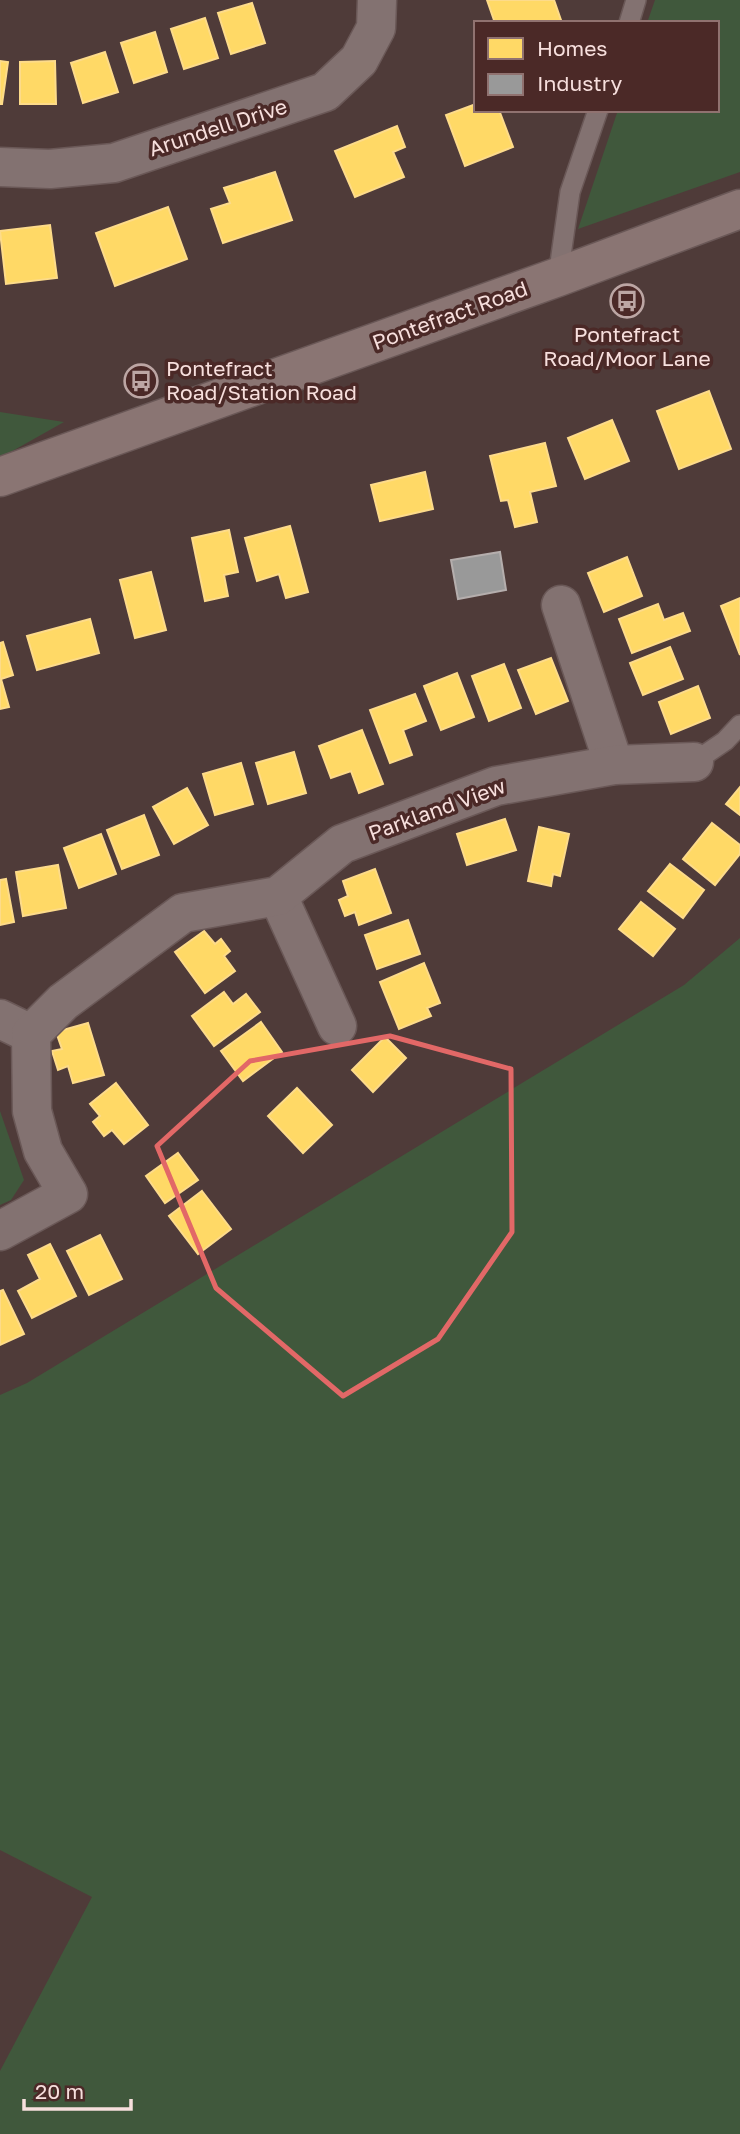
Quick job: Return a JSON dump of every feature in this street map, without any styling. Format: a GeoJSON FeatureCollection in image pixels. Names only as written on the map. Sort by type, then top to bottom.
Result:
{"type":"FeatureCollection","features":[{"type":"Feature","properties":{"kind":"highway","name":"Pontefract Road"},"geometry":{"type":"LineString","coordinates":[[0,477],[740,209]]}},
{"type":"Feature","properties":{"kind":"street","name":"Arundell Drive"},"geometry":{"type":"LineString","coordinates":[[0,167],[50,169],[114,163],[325,93],[359,60],[376,29],[377,0]]}},
{"type":"Feature","properties":{"kind":"street"},"geometry":{"type":"LineString","coordinates":[[561,604],[614,765]]}},
{"type":"Feature","properties":{"kind":"street","name":"Parkland View"},"geometry":{"type":"LineString","coordinates":[[0,1231],[68,1194],[43,1151],[15,1027],[63,1002],[183,913],[278,896],[342,844],[496,786],[614,765],[694,762]]}},
{"type":"Feature","properties":{"kind":"street"},"geometry":{"type":"LineString","coordinates":[[278,896],[337,1026]]}},
{"type":"Feature","properties":{"kind":"lane"},"geometry":{"type":"LineString","coordinates":[[630,21],[636,0]]}},
{"type":"Feature","properties":{"kind":"lane"},"geometry":{"type":"LineString","coordinates":[[558,277],[570,192],[597,112]]}},
{"type":"Feature","properties":{"kind":"lane"},"geometry":{"type":"LineString","coordinates":[[694,762],[725,741],[740,725]]}},
{"type":"Feature","properties":{"kind":"highlighted area"},"geometry":{"type":"Polygon","coordinates":[[[390,1036],[511,1069],[512,1232],[438,1339],[343,1396],[216,1288],[157,1146],[250,1061],[390,1036]]]}},
{"type":"Feature","properties":{"kind":"green space"},"geometry":{"type":"Polygon","coordinates":[[[655,0],[740,0],[740,172],[578,229],[617,112],[719,112],[719,21],[648,21],[655,0]]]}},
{"type":"Feature","properties":{"kind":"green space"},"geometry":{"type":"Polygon","coordinates":[[[0,412],[64,422],[0,458],[0,412]]]}},
{"type":"Feature","properties":{"kind":"green space"},"geometry":{"type":"Polygon","coordinates":[[[740,938],[740,2134],[0,2134],[0,2071],[92,1897],[0,1850],[0,1395],[27,1383],[684,985],[740,938]]]}},
{"type":"Feature","properties":{"kind":"green space"},"geometry":{"type":"Polygon","coordinates":[[[0,1111],[24,1180],[11,1200],[0,1205],[0,1111]]]}},
{"type":"Feature","properties":{"kind":"building: Homes"},"geometry":{"type":"Polygon","coordinates":[[[487,0],[554,0],[561,21],[494,21],[487,0]]]}},
{"type":"Feature","properties":{"kind":"building: Homes"},"geometry":{"type":"Polygon","coordinates":[[[252,3],[265,43],[231,54],[218,13],[252,3]]]}},
{"type":"Feature","properties":{"kind":"building: Homes"},"geometry":{"type":"Polygon","coordinates":[[[205,18],[218,58],[184,69],[171,29],[205,18]]]}},
{"type":"Feature","properties":{"kind":"building: Homes"},"geometry":{"type":"Polygon","coordinates":[[[155,32],[167,72],[134,83],[121,43],[155,32]]]}},
{"type":"Feature","properties":{"kind":"building: Homes"},"geometry":{"type":"Polygon","coordinates":[[[105,52],[118,92],[83,103],[71,63],[105,52]]]}},
{"type":"Feature","properties":{"kind":"building: Homes"},"geometry":{"type":"Polygon","coordinates":[[[0,61],[8,62],[2,104],[0,104],[0,61]]]}},
{"type":"Feature","properties":{"kind":"building: Homes"},"geometry":{"type":"Polygon","coordinates":[[[55,61],[56,104],[20,104],[20,62],[55,61]]]}},
{"type":"Feature","properties":{"kind":"building: Homes"},"geometry":{"type":"Polygon","coordinates":[[[474,105],[474,112],[500,112],[513,147],[465,166],[446,115],[474,105]]]}},
{"type":"Feature","properties":{"kind":"building: Homes"},"geometry":{"type":"Polygon","coordinates":[[[397,126],[405,147],[393,152],[404,177],[355,197],[335,151],[397,126]]]}},
{"type":"Feature","properties":{"kind":"building: Homes"},"geometry":{"type":"Polygon","coordinates":[[[275,172],[292,220],[223,243],[211,209],[230,203],[224,188],[275,172]]]}},
{"type":"Feature","properties":{"kind":"building: Homes"},"geometry":{"type":"Polygon","coordinates":[[[168,207],[187,259],[115,286],[96,233],[168,207]]]}},
{"type":"Feature","properties":{"kind":"building: Homes"},"geometry":{"type":"Polygon","coordinates":[[[50,225],[57,278],[6,284],[0,231],[50,225]]]}},
{"type":"Feature","properties":{"kind":"building: Homes"},"geometry":{"type":"Polygon","coordinates":[[[709,391],[731,449],[679,469],[657,411],[709,391]]]}},
{"type":"Feature","properties":{"kind":"building: Homes"},"geometry":{"type":"Polygon","coordinates":[[[612,420],[629,461],[585,479],[568,438],[612,420]]]}},
{"type":"Feature","properties":{"kind":"building: Homes"},"geometry":{"type":"Polygon","coordinates":[[[545,443],[556,486],[530,492],[537,522],[515,527],[508,500],[501,501],[490,456],[545,443]]]}},
{"type":"Feature","properties":{"kind":"building: Homes"},"geometry":{"type":"Polygon","coordinates":[[[425,472],[433,509],[380,521],[371,485],[425,472]]]}},
{"type":"Feature","properties":{"kind":"building: Homes"},"geometry":{"type":"Polygon","coordinates":[[[290,526],[308,592],[286,598],[279,574],[257,581],[245,538],[290,526]]]}},
{"type":"Feature","properties":{"kind":"building: Homes"},"geometry":{"type":"Polygon","coordinates":[[[229,530],[238,572],[224,575],[228,596],[205,601],[192,538],[229,530]]]}},
{"type":"Feature","properties":{"kind":"building: Homes"},"geometry":{"type":"Polygon","coordinates":[[[627,557],[642,596],[604,612],[588,573],[627,557]]]}},
{"type":"Feature","properties":{"kind":"building: Homes"},"geometry":{"type":"Polygon","coordinates":[[[151,572],[166,630],[135,638],[120,580],[151,572]]]}},
{"type":"Feature","properties":{"kind":"building: Homes"},"geometry":{"type":"Polygon","coordinates":[[[740,598],[740,655],[721,606],[740,598]]]}},
{"type":"Feature","properties":{"kind":"building: Homes"},"geometry":{"type":"Polygon","coordinates":[[[658,604],[664,620],[683,613],[690,631],[632,653],[619,619],[658,604]]]}},
{"type":"Feature","properties":{"kind":"building: Homes"},"geometry":{"type":"Polygon","coordinates":[[[90,619],[99,653],[37,670],[27,636],[90,619]]]}},
{"type":"Feature","properties":{"kind":"building: Homes"},"geometry":{"type":"Polygon","coordinates":[[[3,642],[13,675],[1,679],[9,707],[0,709],[0,643],[3,642]]]}},
{"type":"Feature","properties":{"kind":"building: Homes"},"geometry":{"type":"Polygon","coordinates":[[[670,647],[683,679],[643,695],[630,663],[670,647]]]}},
{"type":"Feature","properties":{"kind":"building: Homes"},"geometry":{"type":"Polygon","coordinates":[[[551,658],[568,701],[536,714],[518,670],[551,658]]]}},
{"type":"Feature","properties":{"kind":"building: Homes"},"geometry":{"type":"Polygon","coordinates":[[[504,664],[521,708],[489,721],[472,676],[504,664]]]}},
{"type":"Feature","properties":{"kind":"building: Homes"},"geometry":{"type":"Polygon","coordinates":[[[457,673],[474,717],[441,730],[424,686],[457,673]]]}},
{"type":"Feature","properties":{"kind":"building: Homes"},"geometry":{"type":"Polygon","coordinates":[[[698,686],[710,718],[671,734],[659,702],[698,686]]]}},
{"type":"Feature","properties":{"kind":"building: Homes"},"geometry":{"type":"Polygon","coordinates":[[[415,694],[426,721],[403,730],[412,755],[390,763],[370,710],[415,694]]]}},
{"type":"Feature","properties":{"kind":"building: Homes"},"geometry":{"type":"Polygon","coordinates":[[[362,730],[383,784],[359,793],[351,771],[331,778],[319,746],[362,730]]]}},
{"type":"Feature","properties":{"kind":"building: Homes"},"geometry":{"type":"Polygon","coordinates":[[[294,752],[306,793],[268,804],[256,763],[294,752]]]}},
{"type":"Feature","properties":{"kind":"building: Homes"},"geometry":{"type":"Polygon","coordinates":[[[241,763],[253,804],[215,815],[203,774],[241,763]]]}},
{"type":"Feature","properties":{"kind":"building: Homes"},"geometry":{"type":"Polygon","coordinates":[[[740,787],[740,815],[726,804],[740,787]]]}},
{"type":"Feature","properties":{"kind":"building: Homes"},"geometry":{"type":"Polygon","coordinates":[[[187,788],[208,825],[174,844],[153,807],[187,788]]]}},
{"type":"Feature","properties":{"kind":"building: Homes"},"geometry":{"type":"Polygon","coordinates":[[[144,815],[159,855],[122,869],[107,830],[144,815]]]}},
{"type":"Feature","properties":{"kind":"building: Homes"},"geometry":{"type":"Polygon","coordinates":[[[505,819],[516,850],[467,865],[457,834],[505,819]]]}},
{"type":"Feature","properties":{"kind":"building: Homes"},"geometry":{"type":"Polygon","coordinates":[[[712,823],[740,845],[740,854],[715,885],[683,859],[712,823]]]}},
{"type":"Feature","properties":{"kind":"building: Homes"},"geometry":{"type":"Polygon","coordinates":[[[539,827],[569,834],[560,876],[553,874],[551,886],[528,881],[539,827]]]}},
{"type":"Feature","properties":{"kind":"building: Homes"},"geometry":{"type":"Polygon","coordinates":[[[101,834],[116,874],[79,888],[64,848],[101,834]]]}},
{"type":"Feature","properties":{"kind":"building: Homes"},"geometry":{"type":"Polygon","coordinates":[[[670,864],[704,890],[683,918],[648,891],[670,864]]]}},
{"type":"Feature","properties":{"kind":"building: Homes"},"geometry":{"type":"Polygon","coordinates":[[[58,865],[66,908],[23,916],[16,872],[58,865]]]}},
{"type":"Feature","properties":{"kind":"building: Homes"},"geometry":{"type":"Polygon","coordinates":[[[375,869],[391,913],[359,925],[355,912],[345,916],[339,900],[348,896],[343,881],[375,869]]]}},
{"type":"Feature","properties":{"kind":"building: Homes"},"geometry":{"type":"Polygon","coordinates":[[[6,879],[14,922],[0,925],[0,880],[6,879]]]}},
{"type":"Feature","properties":{"kind":"building: Homes"},"geometry":{"type":"Polygon","coordinates":[[[641,902],[675,929],[653,956],[619,929],[641,902]]]}},
{"type":"Feature","properties":{"kind":"building: Homes"},"geometry":{"type":"Polygon","coordinates":[[[408,920],[420,954],[377,969],[365,935],[408,920]]]}},
{"type":"Feature","properties":{"kind":"building: Homes"},"geometry":{"type":"Polygon","coordinates":[[[204,931],[215,944],[221,939],[230,951],[224,956],[235,971],[205,993],[175,952],[204,931]]]}},
{"type":"Feature","properties":{"kind":"building: Homes"},"geometry":{"type":"Polygon","coordinates":[[[424,963],[440,1003],[427,1008],[431,1016],[399,1029],[380,982],[424,963]]]}},
{"type":"Feature","properties":{"kind":"building: Homes"},"geometry":{"type":"Polygon","coordinates":[[[224,992],[233,1004],[246,994],[260,1012],[214,1046],[192,1016],[224,992]]]}},
{"type":"Feature","properties":{"kind":"building: Homes"},"geometry":{"type":"Polygon","coordinates":[[[261,1022],[282,1052],[243,1081],[221,1051],[261,1022]]]}},
{"type":"Feature","properties":{"kind":"building: Homes"},"geometry":{"type":"Polygon","coordinates":[[[88,1023],[104,1075],[73,1083],[68,1066],[58,1070],[52,1051],[62,1049],[56,1032],[88,1023]]]}},
{"type":"Feature","properties":{"kind":"building: Homes"},"geometry":{"type":"Polygon","coordinates":[[[385,1037],[406,1058],[373,1092],[352,1070],[385,1037]]]}},
{"type":"Feature","properties":{"kind":"building: Homes"},"geometry":{"type":"Polygon","coordinates":[[[116,1083],[148,1125],[124,1144],[112,1130],[104,1136],[93,1122],[100,1116],[90,1104],[116,1083]]]}},
{"type":"Feature","properties":{"kind":"building: Homes"},"geometry":{"type":"Polygon","coordinates":[[[297,1088],[332,1125],[303,1153],[268,1116],[297,1088]]]}},
{"type":"Feature","properties":{"kind":"building: Homes"},"geometry":{"type":"Polygon","coordinates":[[[178,1153],[198,1180],[165,1203],[146,1176],[178,1153]]]}},
{"type":"Feature","properties":{"kind":"building: Homes"},"geometry":{"type":"Polygon","coordinates":[[[202,1191],[231,1229],[198,1254],[169,1216],[202,1191]]]}},
{"type":"Feature","properties":{"kind":"building: Homes"},"geometry":{"type":"Polygon","coordinates":[[[100,1235],[122,1279],[89,1295],[67,1251],[100,1235]]]}},
{"type":"Feature","properties":{"kind":"building: Homes"},"geometry":{"type":"Polygon","coordinates":[[[50,1244],[76,1296],[32,1318],[18,1291],[40,1279],[28,1255],[50,1244]]]}},
{"type":"Feature","properties":{"kind":"building: Homes"},"geometry":{"type":"Polygon","coordinates":[[[3,1290],[24,1334],[0,1345],[0,1291],[3,1290]]]}},
{"type":"Feature","properties":{"kind":"building: Industry"},"geometry":{"type":"Polygon","coordinates":[[[500,552],[506,590],[458,599],[451,560],[500,552]]]}},
{"type":"Feature","properties":{"kind":"place","name":"Pontefract Road/Moor Lane"},"geometry":{"type":"Point","coordinates":[627,301]}},
{"type":"Feature","properties":{"kind":"place","name":"Pontefract Road/Station Road"},"geometry":{"type":"Point","coordinates":[141,381]}}]}
